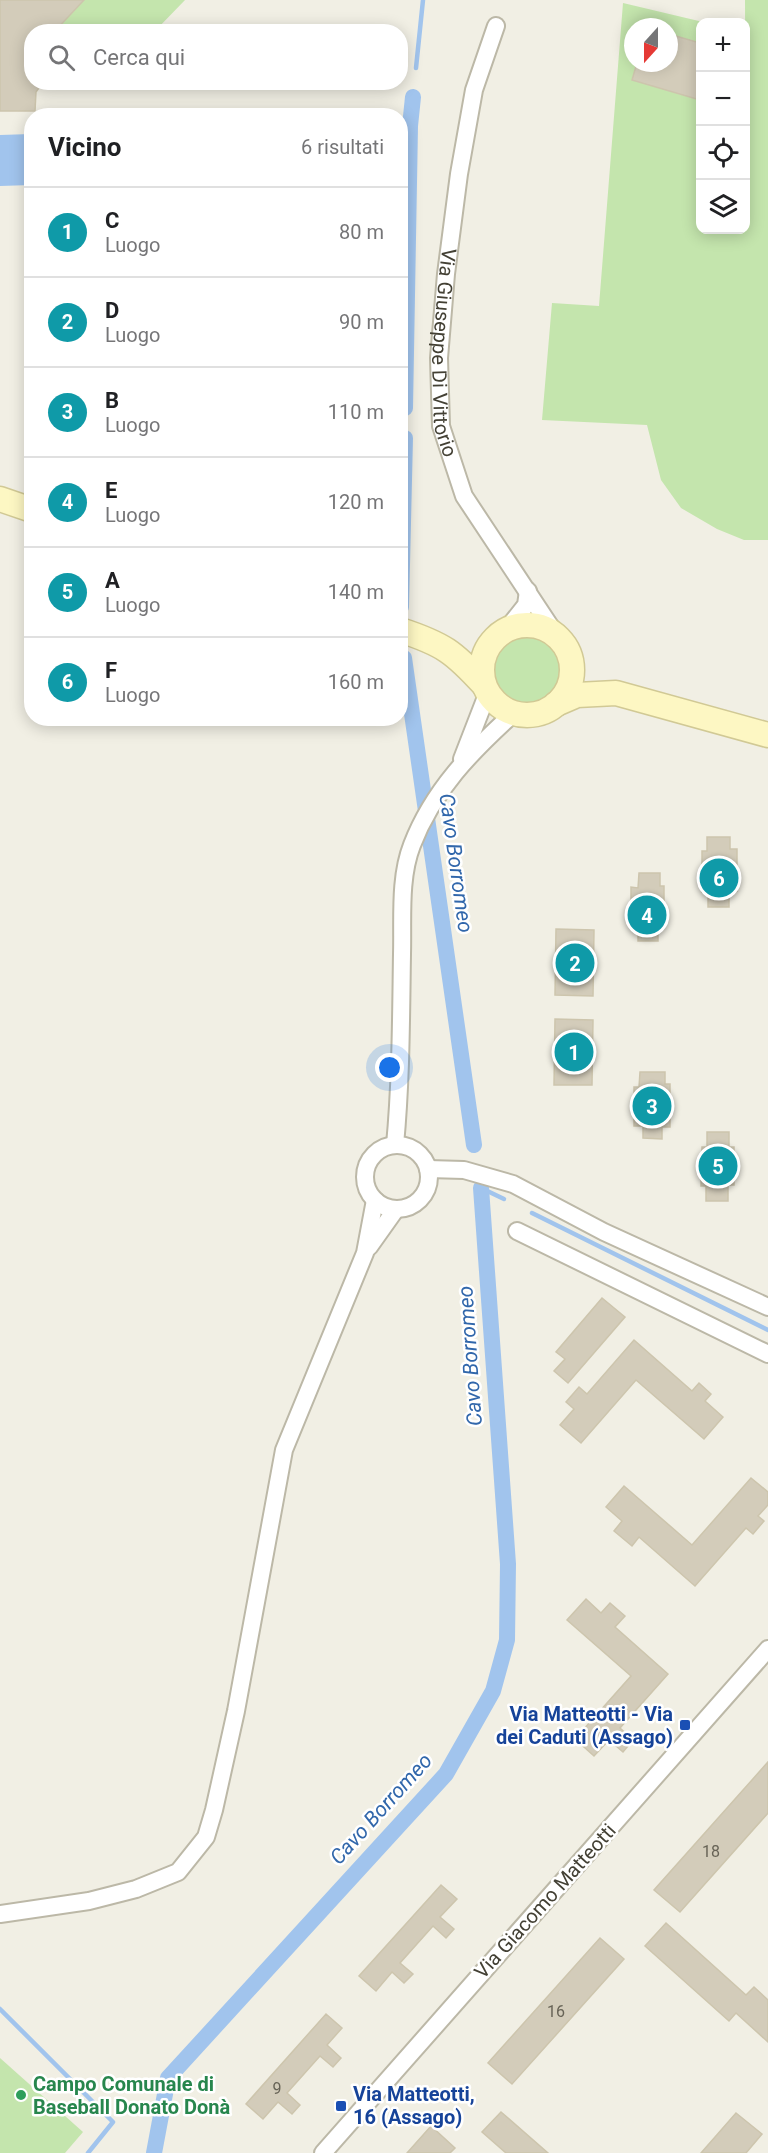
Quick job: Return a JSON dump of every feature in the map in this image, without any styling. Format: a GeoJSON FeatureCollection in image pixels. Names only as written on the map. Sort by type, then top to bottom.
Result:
{"type":"FeatureCollection","features":[{"type":"Feature","properties":{"kind":"main road"},"geometry":{"type":"LineString","coordinates":[[0,499],[24,507]]}},
{"type":"Feature","properties":{"kind":"main road"},"geometry":{"type":"LineString","coordinates":[[436,642],[466,642],[531,625],[563,645],[616,693]]}},
{"type":"Feature","properties":{"kind":"main road"},"geometry":{"type":"LineString","coordinates":[[486,689],[482,670],[484,655],[502,632]]}},
{"type":"Feature","properties":{"kind":"main road"},"geometry":{"type":"LineString","coordinates":[[408,633],[436,642],[456,654],[498,705],[514,713],[538,714],[577,696],[616,693],[768,735]]}},
{"type":"Feature","properties":{"kind":"main road"},"geometry":{"type":"LineString","coordinates":[[556,704],[567,692],[571,681],[563,645]]}},
{"type":"Feature","properties":{"kind":"street","name":"Via Giuseppe Di Vittorio"},"geometry":{"type":"LineString","coordinates":[[496,26],[474,90],[459,174],[446,274],[439,358],[441,426],[464,496],[563,645]]}},
{"type":"Feature","properties":{"kind":"street"},"geometry":{"type":"LineString","coordinates":[[502,632],[526,605],[528,591]]}},
{"type":"Feature","properties":{"kind":"street"},"geometry":{"type":"LineString","coordinates":[[461,763],[486,689]]}},
{"type":"Feature","properties":{"kind":"street"},"geometry":{"type":"LineString","coordinates":[[395,1145],[399,1098],[404,891],[412,844],[445,784],[461,763],[514,713]]}},
{"type":"Feature","properties":{"kind":"street"},"geometry":{"type":"LineString","coordinates":[[365,1253],[396,1209],[414,1203],[422,1197],[426,1188],[428,1169],[416,1151],[395,1145],[376,1153],[365,1171],[365,1182],[375,1200],[396,1209]]}},
{"type":"Feature","properties":{"kind":"street"},"geometry":{"type":"LineString","coordinates":[[428,1169],[464,1170],[513,1184],[604,1232],[768,1307]]}},
{"type":"Feature","properties":{"kind":"street"},"geometry":{"type":"LineString","coordinates":[[0,1914],[89,1901],[136,1889],[178,1872],[206,1837],[236,1711],[284,1450],[365,1253],[375,1200]]}},
{"type":"Feature","properties":{"kind":"street"},"geometry":{"type":"LineString","coordinates":[[517,1232],[768,1354]]}},
{"type":"Feature","properties":{"kind":"street","name":"Via Giacomo Matteotti"},"geometry":{"type":"LineString","coordinates":[[323,2153],[768,1649]]}},
{"type":"Feature","properties":{"kind":"green space"},"geometry":{"type":"Polygon","coordinates":[[[0,0],[185,0],[162,24],[24,24],[24,90],[38,90],[35,108],[24,108],[24,111],[0,111],[0,0]]]}},
{"type":"Feature","properties":{"kind":"green space"},"geometry":{"type":"Polygon","coordinates":[[[745,0],[768,0],[768,540],[744,540],[717,529],[681,508],[661,480],[647,425],[542,420],[552,303],[599,306],[623,3],[696,20],[696,234],[750,234],[750,18],[745,18],[745,0]]]}},
{"type":"Feature","properties":{"kind":"green space"},"geometry":{"type":"Polygon","coordinates":[[[527,635],[540,638],[552,645],[559,657],[562,670],[559,683],[552,695],[540,702],[527,705],[514,702],[502,695],[495,683],[492,670],[495,657],[502,645],[514,638],[527,635]]]}},
{"type":"Feature","properties":{"kind":"green space","name":"Campo Comunale di Baseball Donato Donà"},"geometry":{"type":"Polygon","coordinates":[[[0,2058],[83,2132],[65,2153],[0,2153],[0,2058]]]}},
{"type":"Feature","properties":{"kind":"water"},"geometry":{"type":"Polygon","coordinates":[[[24,134],[24,185],[0,186],[0,135],[24,134]]]}},
{"type":"Feature","properties":{"kind":"building"},"geometry":{"type":"Polygon","coordinates":[[[0,0],[84,0],[62,24],[24,24],[24,90],[37,90],[35,108],[24,108],[24,111],[0,111],[0,0]]]}},
{"type":"Feature","properties":{"kind":"building"},"geometry":{"type":"Polygon","coordinates":[[[678,37],[696,42],[696,99],[632,80],[634,72],[678,72],[678,37]]]}},
{"type":"Feature","properties":{"kind":"building"},"geometry":{"type":"Polygon","coordinates":[[[707,837],[730,837],[730,849],[737,849],[737,891],[729,891],[729,907],[708,907],[708,892],[702,892],[702,851],[707,851],[707,837]]]}},
{"type":"Feature","properties":{"kind":"building"},"geometry":{"type":"Polygon","coordinates":[[[639,873],[660,873],[660,886],[664,886],[664,926],[658,926],[658,941],[638,941],[638,925],[631,925],[631,887],[638,888],[639,873]]]}},
{"type":"Feature","properties":{"kind":"building"},"geometry":{"type":"Polygon","coordinates":[[[556,929],[594,930],[593,996],[555,995],[556,929]]]}},
{"type":"Feature","properties":{"kind":"building"},"geometry":{"type":"Polygon","coordinates":[[[555,1019],[593,1020],[592,1085],[554,1085],[555,1019]]]}},
{"type":"Feature","properties":{"kind":"building"},"geometry":{"type":"Polygon","coordinates":[[[640,1072],[665,1072],[665,1084],[670,1084],[670,1127],[662,1127],[662,1139],[643,1138],[643,1126],[634,1126],[634,1087],[639,1087],[640,1072]]]}},
{"type":"Feature","properties":{"kind":"building"},"geometry":{"type":"Polygon","coordinates":[[[707,1132],[729,1132],[729,1147],[734,1147],[734,1185],[728,1185],[728,1201],[706,1201],[706,1186],[701,1186],[702,1147],[707,1147],[707,1132]]]}},
{"type":"Feature","properties":{"kind":"building"},"geometry":{"type":"Polygon","coordinates":[[[602,1298],[625,1317],[568,1383],[554,1371],[565,1359],[556,1352],[602,1298]]]}},
{"type":"Feature","properties":{"kind":"building"},"geometry":{"type":"Polygon","coordinates":[[[634,1340],[692,1391],[699,1383],[711,1394],[705,1401],[723,1417],[704,1439],[636,1380],[581,1443],[560,1425],[574,1409],[566,1402],[579,1387],[587,1394],[634,1340]]]}},
{"type":"Feature","properties":{"kind":"building"},"geometry":{"type":"Polygon","coordinates":[[[751,1478],[768,1492],[768,1505],[758,1516],[764,1521],[753,1534],[746,1528],[695,1586],[639,1537],[632,1546],[614,1531],[622,1521],[606,1507],[624,1486],[692,1545],[751,1478]]]}},
{"type":"Feature","properties":{"kind":"building"},"geometry":{"type":"Polygon","coordinates":[[[586,1599],[601,1613],[610,1603],[625,1616],[615,1627],[668,1674],[620,1728],[633,1740],[623,1752],[609,1740],[594,1756],[575,1739],[631,1676],[567,1620],[586,1599]]]}},
{"type":"Feature","properties":{"kind":"building"},"geometry":{"type":"Polygon","coordinates":[[[768,1762],[768,1813],[680,1912],[654,1890],[768,1762]]]}},
{"type":"Feature","properties":{"kind":"building"},"geometry":{"type":"Polygon","coordinates":[[[441,1885],[457,1899],[440,1917],[454,1929],[446,1938],[433,1926],[400,1963],[413,1974],[404,1983],[392,1972],[376,1991],[359,1976],[441,1885]]]}},
{"type":"Feature","properties":{"kind":"building"},"geometry":{"type":"Polygon","coordinates":[[[666,1923],[746,1995],[754,1987],[768,2000],[768,2042],[736,2013],[729,2021],[645,1946],[666,1923]]]}},
{"type":"Feature","properties":{"kind":"building"},"geometry":{"type":"Polygon","coordinates":[[[600,1938],[624,1959],[512,2084],[488,2063],[600,1938]]]}},
{"type":"Feature","properties":{"kind":"building"},"geometry":{"type":"Polygon","coordinates":[[[326,2014],[342,2028],[327,2045],[341,2058],[333,2067],[320,2056],[287,2093],[300,2105],[292,2114],[278,2102],[263,2119],[246,2104],[326,2014]]]}},
{"type":"Feature","properties":{"kind":"building"},"geometry":{"type":"Polygon","coordinates":[[[501,2112],[548,2153],[506,2153],[482,2132],[501,2112]]]}},
{"type":"Feature","properties":{"kind":"building"},"geometry":{"type":"Polygon","coordinates":[[[736,2113],[762,2134],[746,2153],[701,2153],[736,2113]]]}},
{"type":"Feature","properties":{"kind":"building"},"geometry":{"type":"Polygon","coordinates":[[[431,2126],[455,2148],[450,2153],[407,2153],[431,2126]]]}},
{"type":"Feature","properties":{"kind":"waterway","name":"Cavo Borromeo"},"geometry":{"type":"LineString","coordinates":[[416,68],[423,0]]}},
{"type":"Feature","properties":{"kind":"waterway","name":"Cavo Borromeo"},"geometry":{"type":"LineString","coordinates":[[408,239],[410,126],[413,97]]}},
{"type":"Feature","properties":{"kind":"waterway","name":"Cavo Borromeo"},"geometry":{"type":"LineString","coordinates":[[408,686],[474,1145]]}},
{"type":"Feature","properties":{"kind":"waterway"},"geometry":{"type":"LineString","coordinates":[[481,1188],[504,1199]]}},
{"type":"Feature","properties":{"kind":"waterway","name":"Cavo Borromeo"},"geometry":{"type":"LineString","coordinates":[[154,2153],[168,2078],[446,1774],[493,1691],[507,1640],[508,1564],[481,1188]]}},
{"type":"Feature","properties":{"kind":"waterway"},"geometry":{"type":"LineString","coordinates":[[532,1213],[768,1330]]}},
{"type":"Feature","properties":{"kind":"waterway"},"geometry":{"type":"LineString","coordinates":[[0,2009],[113,2122],[88,2153]]}},
{"type":"Feature","properties":{"kind":"place","name":"F"},"geometry":{"type":"Point","coordinates":[719,878]}},
{"type":"Feature","properties":{"kind":"place","name":"E"},"geometry":{"type":"Point","coordinates":[647,915]}},
{"type":"Feature","properties":{"kind":"place","name":"D"},"geometry":{"type":"Point","coordinates":[575,963]}},
{"type":"Feature","properties":{"kind":"place","name":"C"},"geometry":{"type":"Point","coordinates":[574,1052]}},
{"type":"Feature","properties":{"kind":"place","name":"B"},"geometry":{"type":"Point","coordinates":[652,1106]}},
{"type":"Feature","properties":{"kind":"place","name":"A"},"geometry":{"type":"Point","coordinates":[718,1166]}},
{"type":"Feature","properties":{"kind":"place","name":"Via Matteotti - Via dei Caduti (Assago)"},"geometry":{"type":"Point","coordinates":[685,1725]}},
{"type":"Feature","properties":{"kind":"place","name":"Campo Comunale di Baseball Donato Donà"},"geometry":{"type":"Point","coordinates":[21,2095]}},
{"type":"Feature","properties":{"kind":"place","name":"Via Matteotti, 16 (Assago)"},"geometry":{"type":"Point","coordinates":[341,2106]}}]}
